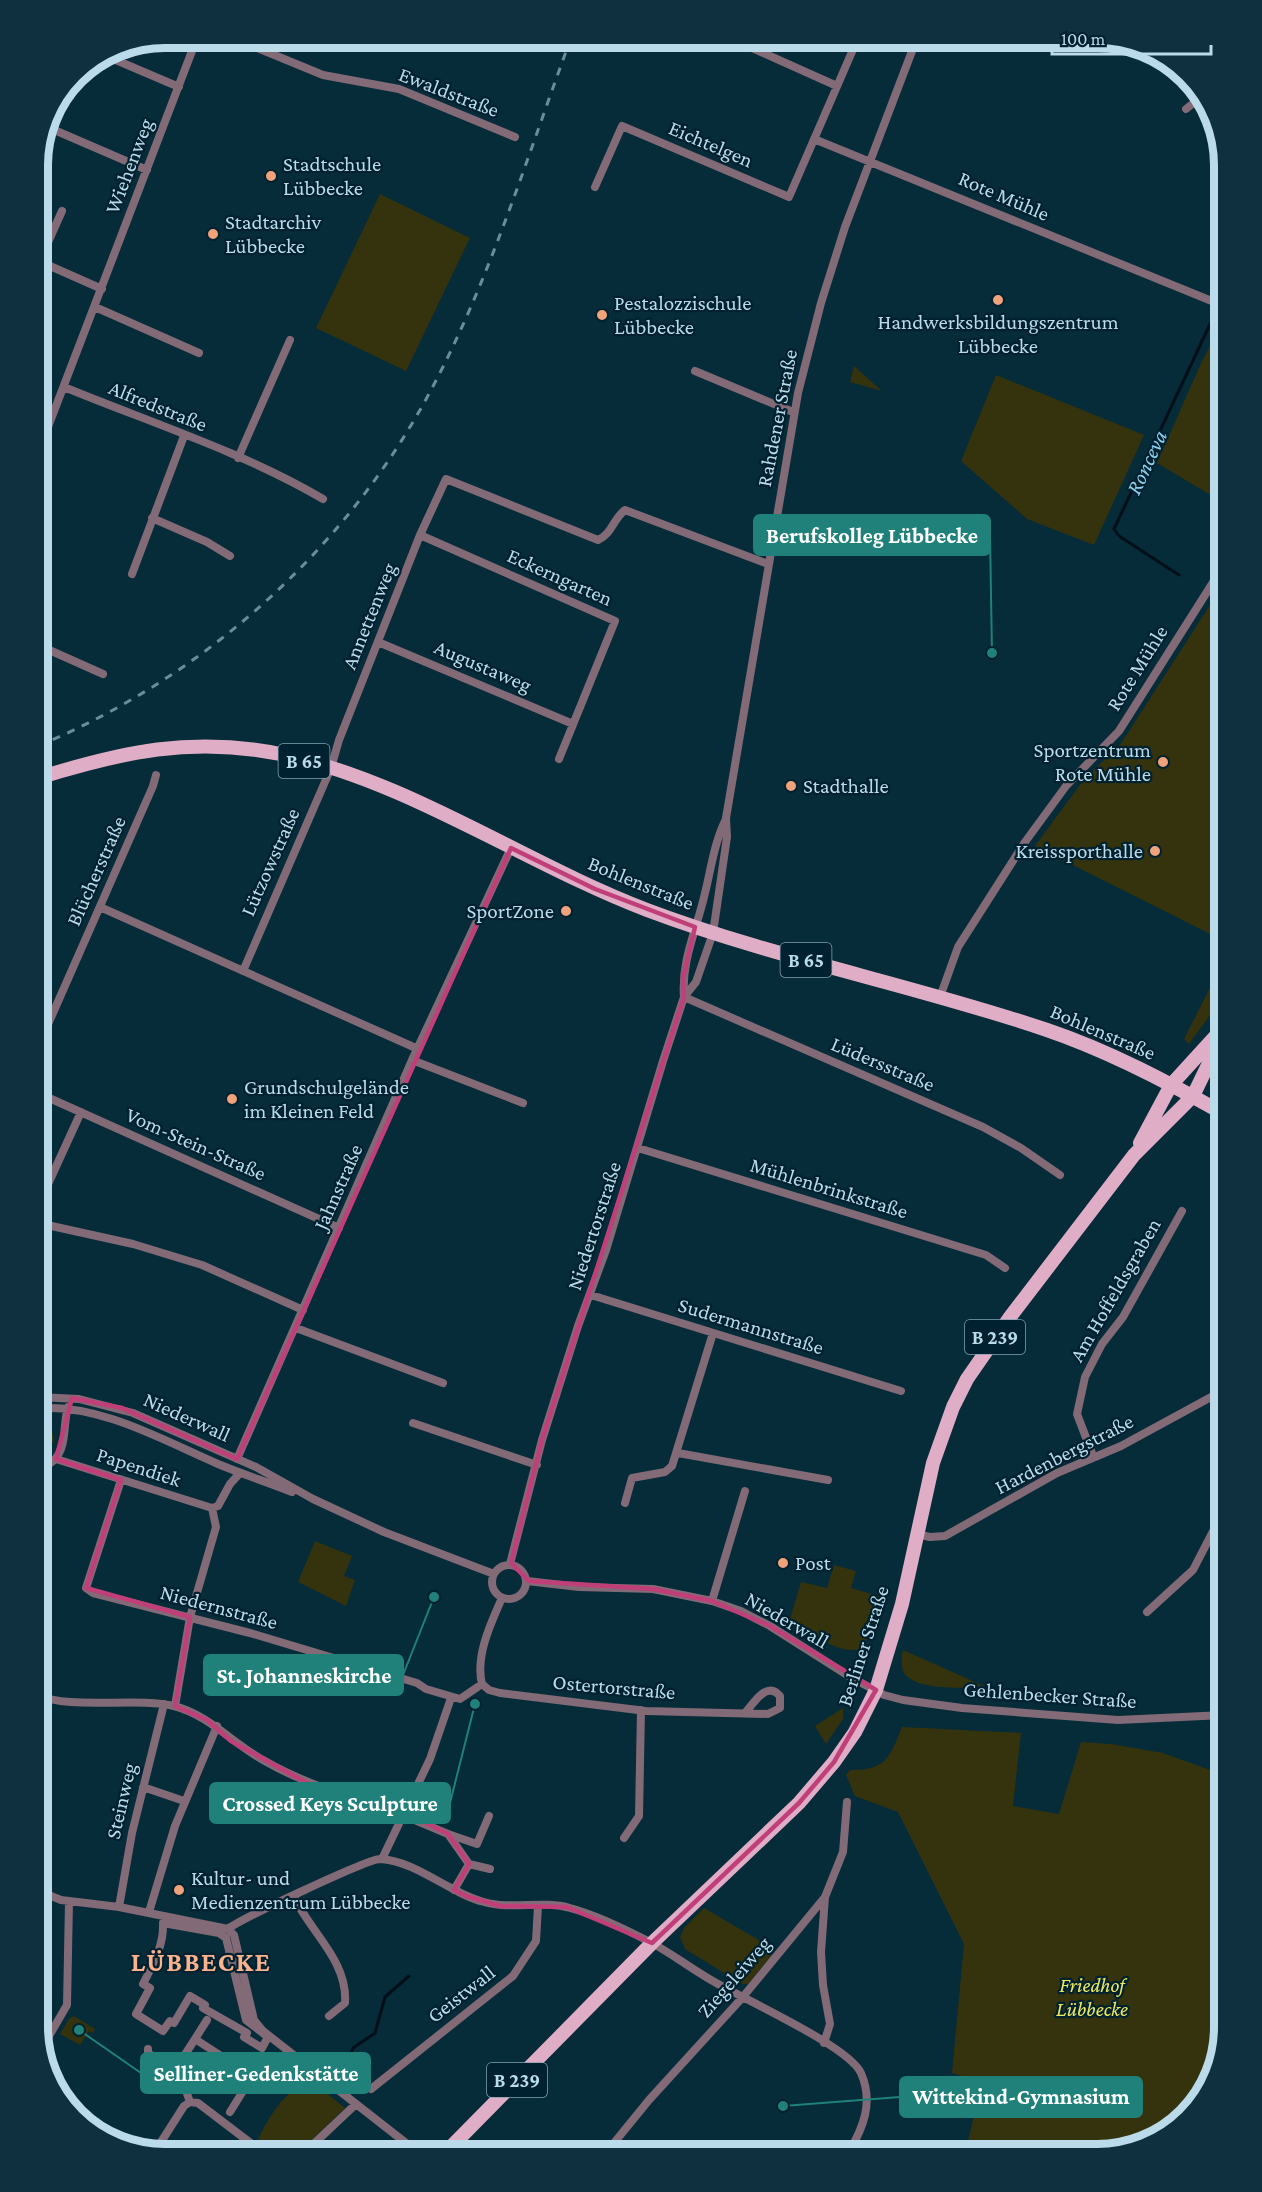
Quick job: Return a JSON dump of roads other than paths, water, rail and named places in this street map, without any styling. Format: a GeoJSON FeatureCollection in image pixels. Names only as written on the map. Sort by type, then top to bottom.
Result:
{"type":"FeatureCollection","features":[{"type":"Feature","properties":{"kind":"main road","name":"Bohlenstraße"},"geometry":{"type":"LineString","coordinates":[[48,775],[131,752],[169,747],[243,748],[281,754],[331,768],[387,789],[595,889],[672,919],[732,939],[1048,1030],[1086,1045],[1171,1085],[1214,1108]]}},
{"type":"Feature","properties":{"kind":"main road","name":"Berliner Straße"},"geometry":{"type":"LineString","coordinates":[[1134,1155],[1171,1085],[1214,1037]]}},
{"type":"Feature","properties":{"kind":"main road","name":"Berliner Straße"},"geometry":{"type":"LineString","coordinates":[[454,2144],[652,1943],[799,1803],[840,1755],[864,1716],[876,1690],[902,1604],[933,1463],[953,1407],[967,1379],[1010,1317],[1134,1155],[1193,1096],[1214,1053]]}},
{"type":"Feature","properties":{"kind":"street","name":"Wiehenweg"},"geometry":{"type":"LineString","coordinates":[[48,428],[193,48]]}},
{"type":"Feature","properties":{"kind":"street","name":"Ewaldstraße"},"geometry":{"type":"LineString","coordinates":[[257,48],[323,75],[399,89],[515,137]]}},
{"type":"Feature","properties":{"kind":"street"},"geometry":{"type":"LineString","coordinates":[[752,48],[837,86]]}},
{"type":"Feature","properties":{"kind":"street","name":"Eichtelgen"},"geometry":{"type":"LineString","coordinates":[[595,187],[622,126],[789,196],[854,48]]}},
{"type":"Feature","properties":{"kind":"street","name":"Rahdener Straße"},"geometry":{"type":"LineString","coordinates":[[713,933],[727,837],[726,818],[793,412],[823,294],[869,161],[913,48]]}},
{"type":"Feature","properties":{"kind":"street"},"geometry":{"type":"LineString","coordinates":[[114,59],[179,87]]}},
{"type":"Feature","properties":{"kind":"street"},"geometry":{"type":"LineString","coordinates":[[1186,109],[1195,102]]}},
{"type":"Feature","properties":{"kind":"street"},"geometry":{"type":"LineString","coordinates":[[54,130],[147,170]]}},
{"type":"Feature","properties":{"kind":"street"},"geometry":{"type":"LineString","coordinates":[[814,139],[869,161]]}},
{"type":"Feature","properties":{"kind":"street","name":"Rote Mühle"},"geometry":{"type":"LineString","coordinates":[[869,161],[1214,302]]}},
{"type":"Feature","properties":{"kind":"street"},"geometry":{"type":"LineString","coordinates":[[49,240],[62,211]]}},
{"type":"Feature","properties":{"kind":"street"},"geometry":{"type":"LineString","coordinates":[[48,269],[102,289]]}},
{"type":"Feature","properties":{"kind":"street"},"geometry":{"type":"LineString","coordinates":[[95,307],[199,353]]}},
{"type":"Feature","properties":{"kind":"street"},"geometry":{"type":"LineString","coordinates":[[238,458],[290,340]]}},
{"type":"Feature","properties":{"kind":"street"},"geometry":{"type":"LineString","coordinates":[[695,371],[793,412]]}},
{"type":"Feature","properties":{"kind":"street","name":"Alfredstraße"},"geometry":{"type":"LineString","coordinates":[[64,387],[238,458],[297,484],[323,499]]}},
{"type":"Feature","properties":{"kind":"street"},"geometry":{"type":"LineString","coordinates":[[132,574],[184,436]]}},
{"type":"Feature","properties":{"kind":"street","name":"Annettenweg"},"geometry":{"type":"LineString","coordinates":[[331,768],[339,740],[420,535],[446,479],[598,540],[607,536],[618,515],[625,510],[768,564]]}},
{"type":"Feature","properties":{"kind":"street"},"geometry":{"type":"LineString","coordinates":[[152,518],[207,542],[231,556]]}},
{"type":"Feature","properties":{"kind":"street","name":"Eckerngarten"},"geometry":{"type":"LineString","coordinates":[[420,535],[615,621],[559,759]]}},
{"type":"Feature","properties":{"kind":"street","name":"Rote Mühle"},"geometry":{"type":"LineString","coordinates":[[939,997],[958,947],[1025,842],[1066,786],[1119,731],[1214,581]]}},
{"type":"Feature","properties":{"kind":"street","name":"Augustaweg"},"geometry":{"type":"LineString","coordinates":[[378,642],[573,724]]}},
{"type":"Feature","properties":{"kind":"street"},"geometry":{"type":"LineString","coordinates":[[48,649],[103,674]]}},
{"type":"Feature","properties":{"kind":"street","name":"Lützowstraße"},"geometry":{"type":"LineString","coordinates":[[243,971],[331,768]]}},
{"type":"Feature","properties":{"kind":"street","name":"Blücherstraße"},"geometry":{"type":"LineString","coordinates":[[48,1024],[156,775]]}},
{"type":"Feature","properties":{"kind":"street","name":"Rahdener Straße"},"geometry":{"type":"LineString","coordinates":[[695,927],[718,835],[726,818]]}},
{"type":"Feature","properties":{"kind":"street","name":"Jahnstraße"},"geometry":{"type":"LineString","coordinates":[[237,1459],[412,1060],[510,848]]}},
{"type":"Feature","properties":{"kind":"street"},"geometry":{"type":"LineString","coordinates":[[100,907],[418,1049]]}},
{"type":"Feature","properties":{"kind":"street","name":"Niedertorstraße"},"geometry":{"type":"LineString","coordinates":[[684,998],[683,978],[695,927]]}},
{"type":"Feature","properties":{"kind":"street","name":"Niedertorstraße"},"geometry":{"type":"LineString","coordinates":[[510,1564],[542,1440],[578,1326],[591,1295],[684,998],[696,982],[713,933]]}},
{"type":"Feature","properties":{"kind":"street","name":"Lüdersstraße"},"geometry":{"type":"LineString","coordinates":[[684,998],[983,1127],[1021,1148],[1060,1175]]}},
{"type":"Feature","properties":{"kind":"street"},"geometry":{"type":"LineString","coordinates":[[412,1060],[523,1103]]}},
{"type":"Feature","properties":{"kind":"street","name":"Vom-Stein-Straße"},"geometry":{"type":"LineString","coordinates":[[48,1097],[339,1228]]}},
{"type":"Feature","properties":{"kind":"street"},"geometry":{"type":"LineString","coordinates":[[48,1184],[81,1112]]}},
{"type":"Feature","properties":{"kind":"street","name":"Mühlenbrinkstraße"},"geometry":{"type":"LineString","coordinates":[[638,1148],[986,1255],[1005,1268]]}},
{"type":"Feature","properties":{"kind":"street","name":"Am Hoffeldsgraben"},"geometry":{"type":"LineString","coordinates":[[1093,1456],[1077,1414],[1085,1377],[1102,1344],[1123,1317],[1182,1211]]}},
{"type":"Feature","properties":{"kind":"street"},"geometry":{"type":"LineString","coordinates":[[48,1225],[134,1244],[202,1265],[303,1310]]}},
{"type":"Feature","properties":{"kind":"street","name":"Sudermannstraße"},"geometry":{"type":"LineString","coordinates":[[591,1295],[901,1391]]}},
{"type":"Feature","properties":{"kind":"street"},"geometry":{"type":"LineString","coordinates":[[296,1328],[442,1383]]}},
{"type":"Feature","properties":{"kind":"street"},"geometry":{"type":"LineString","coordinates":[[625,1503],[632,1478],[665,1472],[672,1466],[678,1453],[713,1333]]}},
{"type":"Feature","properties":{"kind":"street","name":"Hardenbergstraße"},"geometry":{"type":"LineString","coordinates":[[916,1534],[930,1537],[945,1536],[1057,1473],[1121,1446],[1214,1395]]}},
{"type":"Feature","properties":{"kind":"street","name":"Niederwall"},"geometry":{"type":"LineString","coordinates":[[48,1397],[72,1398],[122,1408],[237,1459],[313,1499],[384,1532],[494,1574]]}},
{"type":"Feature","properties":{"kind":"street"},"geometry":{"type":"LineString","coordinates":[[48,1466],[56,1459],[64,1436],[67,1409],[72,1398]]}},
{"type":"Feature","properties":{"kind":"street","name":"Niederwall"},"geometry":{"type":"LineString","coordinates":[[48,1408],[67,1409],[137,1427],[240,1473],[313,1499]]}},
{"type":"Feature","properties":{"kind":"street"},"geometry":{"type":"LineString","coordinates":[[413,1423],[537,1465]]}},
{"type":"Feature","properties":{"kind":"street"},"geometry":{"type":"LineString","coordinates":[[678,1453],[828,1480]]}},
{"type":"Feature","properties":{"kind":"street","name":"Papendiek"},"geometry":{"type":"LineString","coordinates":[[56,1459],[212,1508]]}},
{"type":"Feature","properties":{"kind":"street"},"geometry":{"type":"LineString","coordinates":[[175,1706],[190,1617],[216,1527],[212,1508],[218,1506],[230,1484],[240,1473]]}},
{"type":"Feature","properties":{"kind":"street","name":"Niedernstraße"},"geometry":{"type":"LineString","coordinates":[[121,1480],[86,1588],[93,1593],[190,1617],[417,1683],[451,1698]]}},
{"type":"Feature","properties":{"kind":"street","name":"Niederwall"},"geometry":{"type":"LineString","coordinates":[[712,1601],[745,1491]]}},
{"type":"Feature","properties":{"kind":"street"},"geometry":{"type":"LineString","coordinates":[[1147,1612],[1193,1570],[1214,1529]]}},
{"type":"Feature","properties":{"kind":"street"},"geometry":{"type":"LineString","coordinates":[[510,1564],[522,1570],[527,1581],[524,1592],[510,1599],[502,1598],[492,1586],[494,1574],[500,1567],[510,1564]]}},
{"type":"Feature","properties":{"kind":"street","name":"Niederwall"},"geometry":{"type":"LineString","coordinates":[[527,1581],[579,1587],[654,1590],[712,1601],[770,1626],[876,1690]]}},
{"type":"Feature","properties":{"kind":"street"},"geometry":{"type":"LineString","coordinates":[[382,1859],[430,1759],[451,1698],[460,1699],[482,1684],[479,1670],[490,1629],[502,1598]]}},
{"type":"Feature","properties":{"kind":"street","name":"Ostertorstraße"},"geometry":{"type":"LineString","coordinates":[[482,1684],[489,1690],[500,1693],[641,1710],[745,1713]]}},
{"type":"Feature","properties":{"kind":"street","name":"Gehlenbecker Straße"},"geometry":{"type":"LineString","coordinates":[[876,1690],[903,1700],[1034,1714],[1118,1719],[1214,1715]]}},
{"type":"Feature","properties":{"kind":"street"},"geometry":{"type":"LineString","coordinates":[[48,1697],[175,1706],[217,1726],[231,1741],[306,1783],[404,1812],[410,1818],[477,1844],[489,1816]]}},
{"type":"Feature","properties":{"kind":"street","name":"Steinweg"},"geometry":{"type":"LineString","coordinates":[[119,1906],[127,1856],[164,1704]]}},
{"type":"Feature","properties":{"kind":"street"},"geometry":{"type":"LineString","coordinates":[[624,1838],[639,1816],[641,1710]]}},
{"type":"Feature","properties":{"kind":"street"},"geometry":{"type":"LineString","coordinates":[[149,1912],[184,1801],[217,1726]]}},
{"type":"Feature","properties":{"kind":"street"},"geometry":{"type":"LineString","coordinates":[[143,1787],[184,1801]]}},
{"type":"Feature","properties":{"kind":"street","name":"Ziegeleiweg"},"geometry":{"type":"LineString","coordinates":[[613,2144],[742,1998],[825,1897],[843,1852],[847,1802]]}},
{"type":"Feature","properties":{"kind":"street"},"geometry":{"type":"LineString","coordinates":[[448,1834],[469,1864],[490,1869]]}},
{"type":"Feature","properties":{"kind":"street"},"geometry":{"type":"LineString","coordinates":[[228,1929],[248,1915],[294,1897],[362,1863],[382,1859],[402,1864],[466,1896],[500,1906],[567,1907],[589,1914],[652,1943],[742,1998],[840,2053],[860,2071],[867,2096],[867,2115],[853,2144]]}},
{"type":"Feature","properties":{"kind":"street"},"geometry":{"type":"LineString","coordinates":[[454,1890],[469,1864]]}},
{"type":"Feature","properties":{"kind":"street"},"geometry":{"type":"LineString","coordinates":[[48,1893],[69,1902],[119,1906],[228,1929],[234,1935],[254,2020],[263,2031],[407,2144]]}},
{"type":"Feature","properties":{"kind":"street"},"geometry":{"type":"LineString","coordinates":[[294,1897],[340,1969],[346,1986],[345,2004],[329,2016]]}},
{"type":"Feature","properties":{"kind":"street"},"geometry":{"type":"LineString","coordinates":[[824,2043],[830,2024],[823,1985],[821,1952],[825,1897]]}},
{"type":"Feature","properties":{"kind":"street"},"geometry":{"type":"LineString","coordinates":[[48,2037],[66,2004],[69,1902]]}},
{"type":"Feature","properties":{"kind":"street","name":"Geistwall"},"geometry":{"type":"LineString","coordinates":[[371,2089],[513,1976],[536,1941],[538,1906]]}},
{"type":"Feature","properties":{"kind":"street"},"geometry":{"type":"LineString","coordinates":[[163,1923],[219,1933],[226,1938],[246,2020],[268,2037],[262,2048],[244,2037],[247,2033],[203,2008],[205,2005],[190,1996],[174,2023],[170,2020],[163,2031],[136,2014],[150,1988],[143,1984],[158,1955],[164,1937],[163,1923]]}},
{"type":"Feature","properties":{"kind":"street"},"geometry":{"type":"LineString","coordinates":[[175,2070],[207,2020]]}},
{"type":"Feature","properties":{"kind":"street"},"geometry":{"type":"LineString","coordinates":[[195,2039],[252,2076]]}},
{"type":"Feature","properties":{"kind":"street"},"geometry":{"type":"LineString","coordinates":[[148,2049],[148,2053],[180,2074],[187,2104],[160,2144]]}},
{"type":"Feature","properties":{"kind":"street"},"geometry":{"type":"LineString","coordinates":[[230,2112],[262,2059],[267,2058]]}},
{"type":"Feature","properties":{"kind":"street"},"geometry":{"type":"LineString","coordinates":[[187,2104],[198,2103],[252,2144]]}},
{"type":"Feature","properties":{"kind":"street"},"geometry":{"type":"LineString","coordinates":[[314,2144],[356,2104]]}},
{"type":"Feature","properties":{"kind":"waterway","name":"Ronceva"},"geometry":{"type":"LineString","coordinates":[[1179,575],[1119,536],[1114,529],[1211,322]]}},
{"type":"Feature","properties":{"kind":"waterway","name":"Ronceva"},"geometry":{"type":"LineString","coordinates":[[333,2072],[347,2062],[353,2048],[375,2033],[385,1997],[409,1976]]}},
{"type":"Feature","properties":{"kind":"railway"},"geometry":{"type":"LineString","coordinates":[[48,741],[99,717],[157,684],[213,645],[265,602],[313,555],[357,503],[397,448],[431,390],[472,305],[507,216],[567,48]]}},
{"type":"Feature","properties":{"kind":"place","name":"Stadtschule Lübbecke"},"geometry":{"type":"Point","coordinates":[271,176]}},
{"type":"Feature","properties":{"kind":"place","name":"Stadtarchiv Lübbecke"},"geometry":{"type":"Point","coordinates":[213,234]}},
{"type":"Feature","properties":{"kind":"place","name":"Handwerksbildungszentrum Lübbecke"},"geometry":{"type":"Point","coordinates":[998,300]}},
{"type":"Feature","properties":{"kind":"place","name":"Pestalozzischule Lübbecke"},"geometry":{"type":"Point","coordinates":[602,315]}},
{"type":"Feature","properties":{"kind":"place","name":"Berufskolleg Lübbecke"},"geometry":{"type":"Point","coordinates":[992,653]}},
{"type":"Feature","properties":{"kind":"place","name":"Sportzentrum Rote Mühle"},"geometry":{"type":"Point","coordinates":[1163,762]}},
{"type":"Feature","properties":{"kind":"place","name":"Stadthalle"},"geometry":{"type":"Point","coordinates":[791,786]}},
{"type":"Feature","properties":{"kind":"place","name":"Kreissporthalle"},"geometry":{"type":"Point","coordinates":[1155,851]}},
{"type":"Feature","properties":{"kind":"place","name":"SportZone"},"geometry":{"type":"Point","coordinates":[566,911]}},
{"type":"Feature","properties":{"kind":"place","name":"Grundschulgelände im Kleinen Feld"},"geometry":{"type":"Point","coordinates":[232,1099]}},
{"type":"Feature","properties":{"kind":"place","name":"Post"},"geometry":{"type":"Point","coordinates":[783,1563]}},
{"type":"Feature","properties":{"kind":"place","name":"St. Johanneskirche"},"geometry":{"type":"Point","coordinates":[434,1597]}},
{"type":"Feature","properties":{"kind":"place","name":"Crossed Keys Sculpture"},"geometry":{"type":"Point","coordinates":[475,1704]}},
{"type":"Feature","properties":{"kind":"place","name":"Kultur- und Medienzentrum Lübbecke"},"geometry":{"type":"Point","coordinates":[179,1890]}},
{"type":"Feature","properties":{"kind":"place","name":"Selliner-Gedenkstätte"},"geometry":{"type":"Point","coordinates":[79,2030]}},
{"type":"Feature","properties":{"kind":"place","name":"Wittekind-Gymnasium"},"geometry":{"type":"Point","coordinates":[783,2106]}},
{"type":"Feature","properties":{"kind":"district","name":"LÜBBECKE"},"geometry":{"type":"Point","coordinates":[201,1962]}},
{"type":"Feature","properties":{"kind":"park label","name":"Friedhof Lübbecke"},"geometry":{"type":"Point","coordinates":[1092,1997]}}]}
